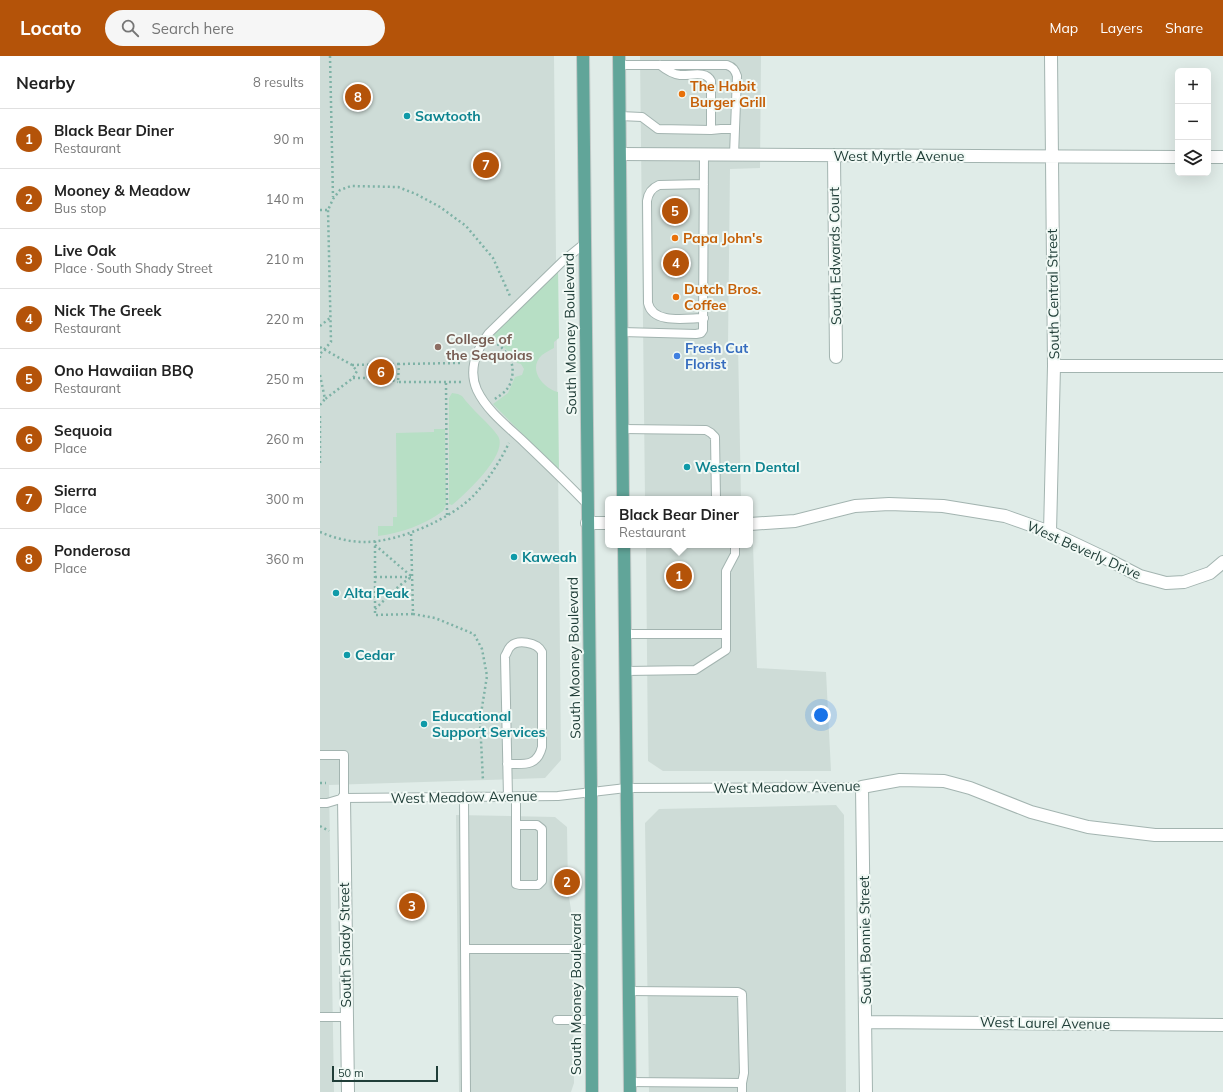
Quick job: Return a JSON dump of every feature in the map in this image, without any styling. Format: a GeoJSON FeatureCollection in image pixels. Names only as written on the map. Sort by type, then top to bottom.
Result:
{"type":"FeatureCollection","features":[{"type":"Feature","properties":{"kind":"main road","name":"South Mooney Boulevard"},"geometry":{"type":"LineString","coordinates":[[583,56],[591,792],[592,1092]]}},
{"type":"Feature","properties":{"kind":"main road"},"geometry":{"type":"LineString","coordinates":[[619,61],[623,496]]}},
{"type":"Feature","properties":{"kind":"main road"},"geometry":{"type":"LineString","coordinates":[[624,548],[630,1087]]}},
{"type":"Feature","properties":{"kind":"street","name":"South Central Street"},"geometry":{"type":"LineString","coordinates":[[1050,532],[1054,366],[1051,56]]}},
{"type":"Feature","properties":{"kind":"street","name":"West Myrtle Avenue"},"geometry":{"type":"LineString","coordinates":[[620,154],[1175,157]]}},
{"type":"Feature","properties":{"kind":"street","name":"South Edwards Court"},"geometry":{"type":"LineString","coordinates":[[834,155],[836,357]]}},
{"type":"Feature","properties":{"kind":"street"},"geometry":{"type":"LineString","coordinates":[[1211,157],[1223,158]]}},
{"type":"Feature","properties":{"kind":"street"},"geometry":{"type":"LineString","coordinates":[[1054,366],[1223,366]]}},
{"type":"Feature","properties":{"kind":"street","name":"West Beverly Drive"},"geometry":{"type":"LineString","coordinates":[[753,524],[795,521],[855,506],[889,504],[943,506],[1005,516],[1050,532],[1140,576],[1166,583],[1184,582],[1210,573],[1223,562]]}},
{"type":"Feature","properties":{"kind":"street"},"geometry":{"type":"LineString","coordinates":[[587,523],[605,523]]}},
{"type":"Feature","properties":{"kind":"street","name":"West Meadow Avenue"},"geometry":{"type":"LineString","coordinates":[[862,787],[900,780],[944,781],[970,788],[1031,812],[1088,827],[1155,835],[1223,835]]}},
{"type":"Feature","properties":{"kind":"street","name":"South Bonnie Street"},"geometry":{"type":"LineString","coordinates":[[862,787],[866,1092]]}},
{"type":"Feature","properties":{"kind":"street","name":"South Shady Street"},"geometry":{"type":"LineString","coordinates":[[344,798],[348,1092]]}},
{"type":"Feature","properties":{"kind":"street","name":"West Laurel Avenue"},"geometry":{"type":"LineString","coordinates":[[866,1022],[1223,1025]]}},
{"type":"Feature","properties":{"kind":"lane"},"geometry":{"type":"LineString","coordinates":[[619,61],[660,65],[727,65],[732,67],[737,76],[734,155]]}},
{"type":"Feature","properties":{"kind":"lane"},"geometry":{"type":"LineString","coordinates":[[660,65],[671,73],[680,75],[703,74],[710,78],[712,81],[711,130]]}},
{"type":"Feature","properties":{"kind":"lane"},"geometry":{"type":"LineString","coordinates":[[620,116],[642,117],[658,129],[711,130],[735,127]]}},
{"type":"Feature","properties":{"kind":"lane"},"geometry":{"type":"LineString","coordinates":[[622,332],[696,334],[701,333],[704,330],[704,154]]}},
{"type":"Feature","properties":{"kind":"lane"},"geometry":{"type":"LineString","coordinates":[[704,184],[662,184],[655,186],[648,196],[647,209],[648,303],[653,314],[662,318],[704,322]]}},
{"type":"Feature","properties":{"kind":"lane"},"geometry":{"type":"LineString","coordinates":[[585,243],[563,261],[486,336],[474,360],[474,374],[476,389],[488,408],[561,477],[587,504]]}},
{"type":"Feature","properties":{"kind":"lane"},"geometry":{"type":"LineString","coordinates":[[623,429],[706,430],[711,433],[715,438],[716,496]]}},
{"type":"Feature","properties":{"kind":"lane"},"geometry":{"type":"LineString","coordinates":[[626,671],[695,670],[726,650],[726,571],[735,554],[735,548]]}},
{"type":"Feature","properties":{"kind":"lane"},"geometry":{"type":"LineString","coordinates":[[625,634],[726,634]]}},
{"type":"Feature","properties":{"kind":"lane"},"geometry":{"type":"LineString","coordinates":[[507,764],[528,764],[535,761],[540,754],[542,747],[542,652],[540,647],[534,643],[514,644],[509,647],[505,656],[507,764],[516,825],[516,884],[538,885],[542,881],[542,829],[537,825],[516,825]]}},
{"type":"Feature","properties":{"kind":"lane"},"geometry":{"type":"LineString","coordinates":[[320,755],[344,755],[344,798]]}},
{"type":"Feature","properties":{"kind":"lane","name":"West Meadow Avenue"},"geometry":{"type":"LineString","coordinates":[[320,803],[327,803],[344,798],[558,796],[626,788],[862,787]]}},
{"type":"Feature","properties":{"kind":"lane"},"geometry":{"type":"LineString","coordinates":[[464,797],[466,1092]]}},
{"type":"Feature","properties":{"kind":"lane"},"geometry":{"type":"LineString","coordinates":[[465,949],[591,949]]}},
{"type":"Feature","properties":{"kind":"lane"},"geometry":{"type":"LineString","coordinates":[[629,991],[738,992],[742,994],[744,1073],[742,1092]]}},
{"type":"Feature","properties":{"kind":"lane"},"geometry":{"type":"LineString","coordinates":[[320,1017],[347,1017]]}},
{"type":"Feature","properties":{"kind":"lane"},"geometry":{"type":"LineString","coordinates":[[557,1020],[591,1020]]}},
{"type":"Feature","properties":{"kind":"lane"},"geometry":{"type":"LineString","coordinates":[[630,1087],[742,1083]]}},
{"type":"Feature","properties":{"kind":"path"},"geometry":{"type":"LineString","coordinates":[[330,56],[333,199]]}},
{"type":"Feature","properties":{"kind":"path"},"geometry":{"type":"LineString","coordinates":[[320,358],[320,354],[331,342],[328,210],[333,199],[340,190],[351,186],[398,187],[416,194],[440,207],[466,226],[493,258],[510,296]]}},
{"type":"Feature","properties":{"kind":"path"},"geometry":{"type":"LineString","coordinates":[[320,210],[328,210]]}},
{"type":"Feature","properties":{"kind":"path"},"geometry":{"type":"LineString","coordinates":[[320,326],[330,317]]}},
{"type":"Feature","properties":{"kind":"path"},"geometry":{"type":"LineString","coordinates":[[485,404],[508,389],[513,374],[513,365],[505,350],[486,336]]}},
{"type":"Feature","properties":{"kind":"path"},"geometry":{"type":"LineString","coordinates":[[320,347],[352,365],[356,371],[354,378]]}},
{"type":"Feature","properties":{"kind":"path"},"geometry":{"type":"LineString","coordinates":[[352,365],[460,363]]}},
{"type":"Feature","properties":{"kind":"path"},"geometry":{"type":"LineString","coordinates":[[398,364],[398,382]]}},
{"type":"Feature","properties":{"kind":"path"},"geometry":{"type":"LineString","coordinates":[[320,375],[324,399]]}},
{"type":"Feature","properties":{"kind":"path"},"geometry":{"type":"LineString","coordinates":[[320,404],[324,399],[354,378],[386,378],[398,382],[461,382]]}},
{"type":"Feature","properties":{"kind":"path"},"geometry":{"type":"LineString","coordinates":[[446,383],[447,516]]}},
{"type":"Feature","properties":{"kind":"path"},"geometry":{"type":"LineString","coordinates":[[320,416],[320,465]]}},
{"type":"Feature","properties":{"kind":"path"},"geometry":{"type":"LineString","coordinates":[[320,532],[335,538],[365,542],[375,541],[401,536],[447,516],[474,495],[497,465],[509,443]]}},
{"type":"Feature","properties":{"kind":"path"},"geometry":{"type":"LineString","coordinates":[[411,532],[413,614]]}},
{"type":"Feature","properties":{"kind":"path"},"geometry":{"type":"LineString","coordinates":[[375,541],[375,615],[413,614],[435,618],[474,634],[482,649],[487,676],[480,720],[483,781]]}},
{"type":"Feature","properties":{"kind":"path"},"geometry":{"type":"LineString","coordinates":[[375,545],[412,577]]}},
{"type":"Feature","properties":{"kind":"path"},"geometry":{"type":"LineString","coordinates":[[375,577],[412,577]]}},
{"type":"Feature","properties":{"kind":"path"},"geometry":{"type":"LineString","coordinates":[[375,609],[398,586],[412,577]]}},
{"type":"Feature","properties":{"kind":"path"},"geometry":{"type":"LineString","coordinates":[[320,782],[326,782]]}},
{"type":"Feature","properties":{"kind":"path"},"geometry":{"type":"LineString","coordinates":[[320,826],[328,830]]}},
{"type":"Feature","properties":{"kind":"shaded area","name":"College of the Sequoias"},"geometry":{"type":"Polygon","coordinates":[[[320,56],[554,56],[561,760],[545,778],[329,785],[334,1092],[320,1092],[320,56]]]}},
{"type":"Feature","properties":{"kind":"shaded area"},"geometry":{"type":"Polygon","coordinates":[[[640,56],[761,56],[760,168],[730,169],[728,345],[738,345],[741,496],[645,496],[640,56]]]}},
{"type":"Feature","properties":{"kind":"shaded area"},"geometry":{"type":"Polygon","coordinates":[[[753,544],[757,668],[826,672],[831,771],[663,771],[648,761],[646,548],[753,548],[753,544]]]}},
{"type":"Feature","properties":{"kind":"shaded area"},"geometry":{"type":"Polygon","coordinates":[[[836,805],[844,815],[846,1092],[649,1092],[645,823],[659,809],[836,805]]]}},
{"type":"Feature","properties":{"kind":"shaded area"},"geometry":{"type":"Polygon","coordinates":[[[456,815],[555,817],[567,827],[568,891],[572,916],[574,1083],[571,1092],[459,1092],[456,815]]]}},
{"type":"Feature","properties":{"kind":"green space"},"geometry":{"type":"Polygon","coordinates":[[[558,267],[559,338],[554,342],[554,348],[542,355],[536,366],[542,382],[552,390],[558,392],[559,471],[493,404],[508,393],[515,377],[522,375],[524,369],[521,364],[517,363],[509,352],[492,336],[558,267]]]}},
{"type":"Feature","properties":{"kind":"green space"},"geometry":{"type":"Polygon","coordinates":[[[452,393],[462,396],[498,436],[500,444],[492,463],[475,483],[452,505],[449,504],[449,398],[452,393]]]}},
{"type":"Feature","properties":{"kind":"green space"},"geometry":{"type":"Polygon","coordinates":[[[434,429],[445,429],[446,505],[443,511],[412,528],[378,536],[378,526],[393,526],[393,517],[397,517],[396,433],[434,432],[434,429]]]}},
{"type":"Feature","properties":{"kind":"place","name":"The Habit Burger Grill"},"geometry":{"type":"Point","coordinates":[682,94]}},
{"type":"Feature","properties":{"kind":"place","name":"Ponderosa"},"geometry":{"type":"Point","coordinates":[358,97]}},
{"type":"Feature","properties":{"kind":"place","name":"Sawtooth"},"geometry":{"type":"Point","coordinates":[407,116]}},
{"type":"Feature","properties":{"kind":"place","name":"Sierra"},"geometry":{"type":"Point","coordinates":[486,165]}},
{"type":"Feature","properties":{"kind":"place","name":"Ono Hawaiian BBQ"},"geometry":{"type":"Point","coordinates":[675,211]}},
{"type":"Feature","properties":{"kind":"place","name":"Papa John's"},"geometry":{"type":"Point","coordinates":[675,238]}},
{"type":"Feature","properties":{"kind":"place","name":"Nick The Greek"},"geometry":{"type":"Point","coordinates":[676,263]}},
{"type":"Feature","properties":{"kind":"place","name":"Dutch Bros. Coffee"},"geometry":{"type":"Point","coordinates":[676,297]}},
{"type":"Feature","properties":{"kind":"place","name":"College of the Sequoias"},"geometry":{"type":"Point","coordinates":[438,347]}},
{"type":"Feature","properties":{"kind":"place","name":"Fresh Cut Florist"},"geometry":{"type":"Point","coordinates":[677,356]}},
{"type":"Feature","properties":{"kind":"place","name":"Sequoia"},"geometry":{"type":"Point","coordinates":[381,372]}},
{"type":"Feature","properties":{"kind":"place","name":"Western Dental"},"geometry":{"type":"Point","coordinates":[687,467]}},
{"type":"Feature","properties":{"kind":"place","name":"Kaweah"},"geometry":{"type":"Point","coordinates":[514,557]}},
{"type":"Feature","properties":{"kind":"place","name":"Black Bear Diner"},"geometry":{"type":"Point","coordinates":[679,576]}},
{"type":"Feature","properties":{"kind":"place","name":"Alta Peak"},"geometry":{"type":"Point","coordinates":[336,593]}},
{"type":"Feature","properties":{"kind":"place","name":"Cedar"},"geometry":{"type":"Point","coordinates":[347,655]}},
{"type":"Feature","properties":{"kind":"place","name":"Educational Support Services"},"geometry":{"type":"Point","coordinates":[424,724]}},
{"type":"Feature","properties":{"kind":"place","name":"Mooney & Meadow"},"geometry":{"type":"Point","coordinates":[567,882]}},
{"type":"Feature","properties":{"kind":"place","name":"Live Oak"},"geometry":{"type":"Point","coordinates":[412,906]}}]}
